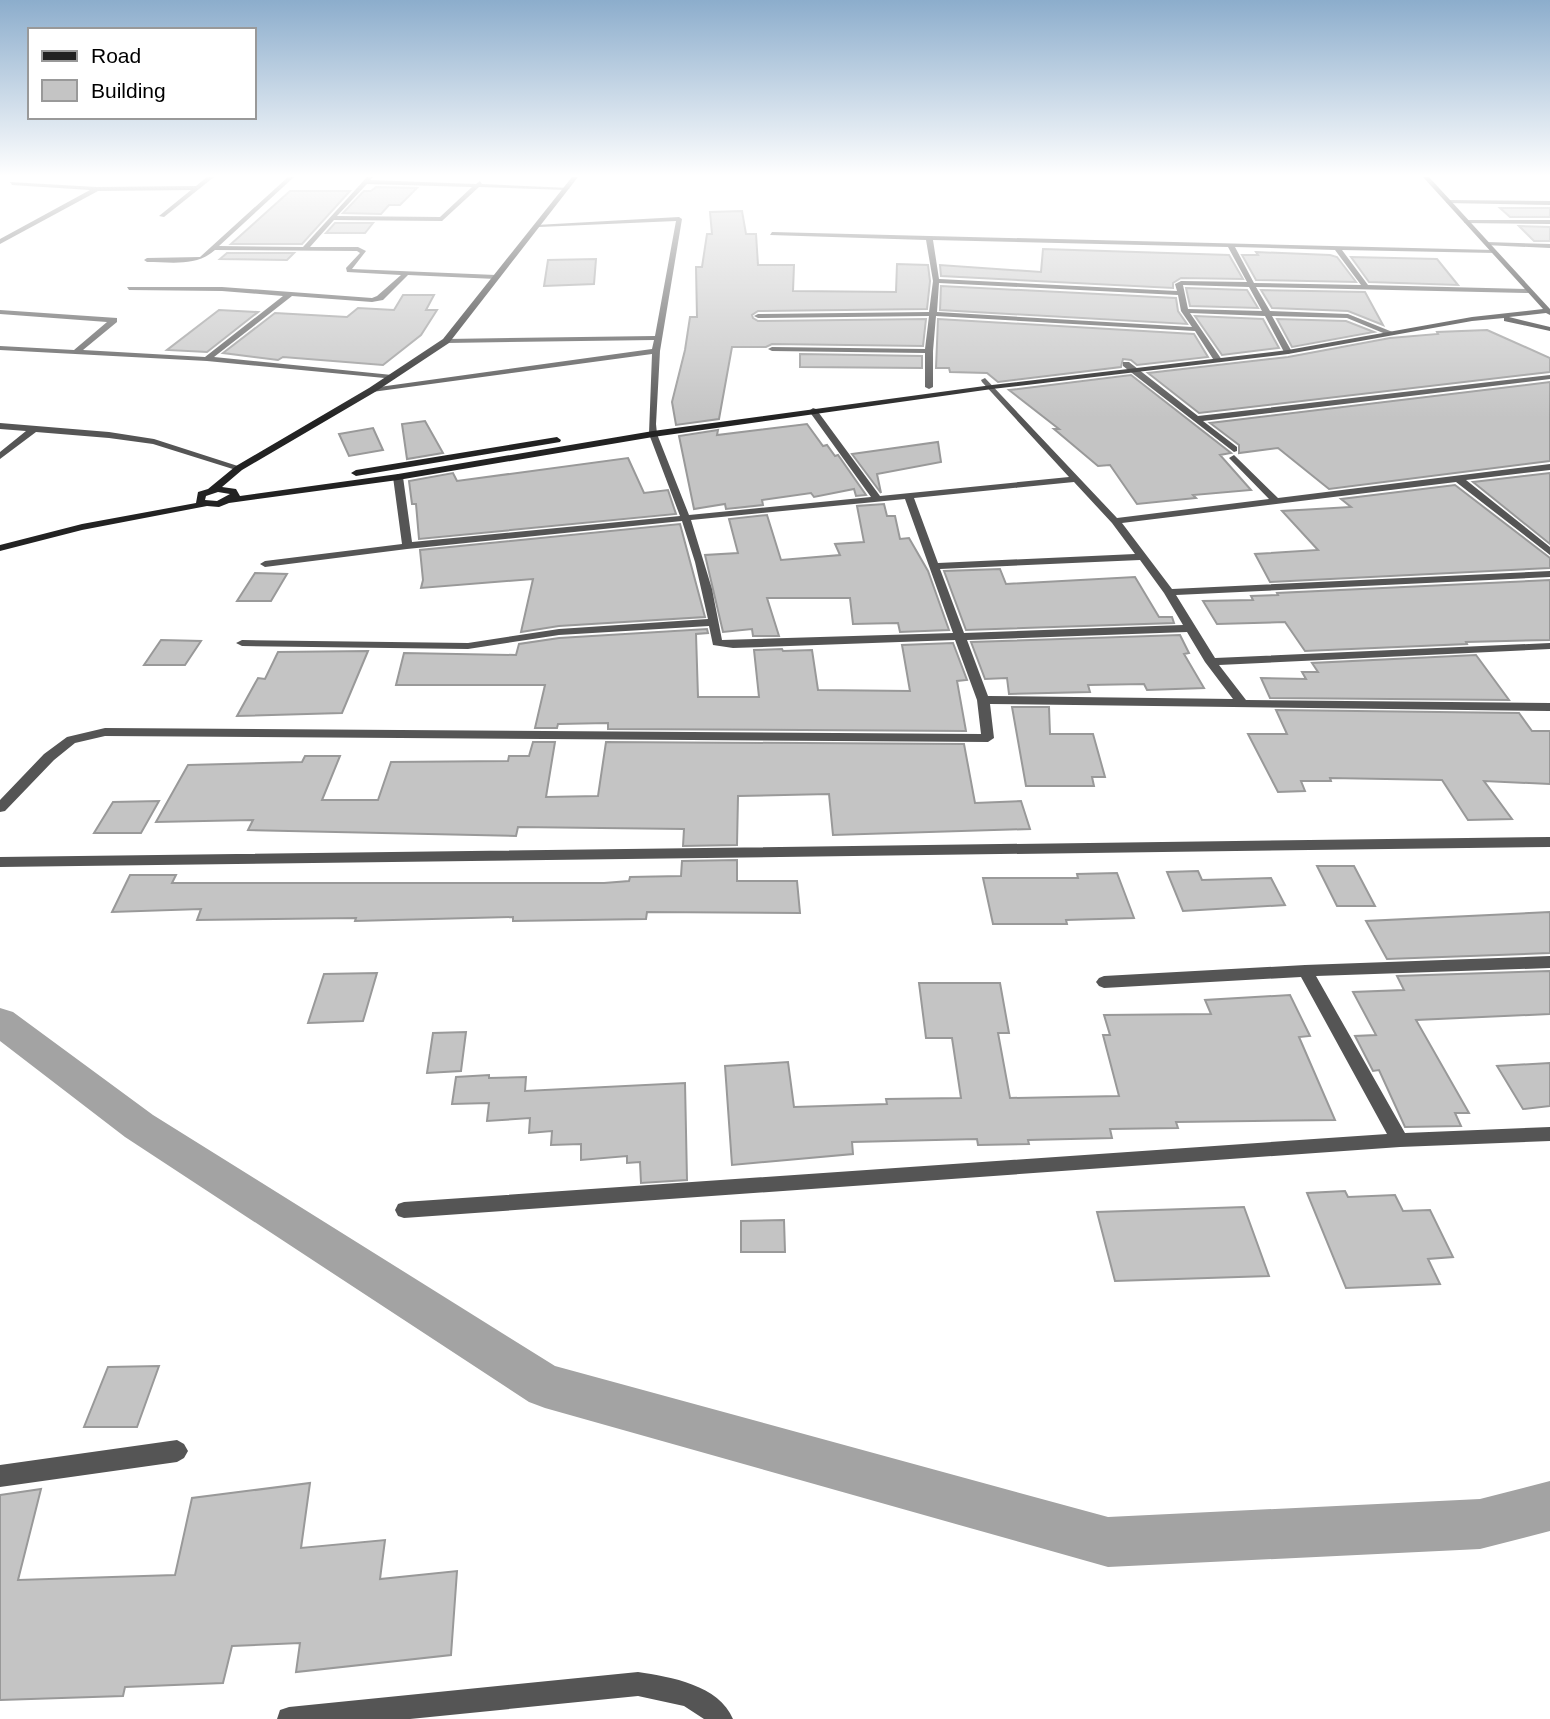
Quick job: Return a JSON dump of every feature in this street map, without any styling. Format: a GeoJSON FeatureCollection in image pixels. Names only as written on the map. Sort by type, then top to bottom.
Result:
{"type":"FeatureCollection","features":[{"type":"Feature","properties":{"kind":"street"},"geometry":{"type":"LineString","coordinates":[[147,260],[194,261],[203,257]]}},
{"type":"Feature","properties":{"kind":"street"},"geometry":{"type":"LineString","coordinates":[[360,257],[349,271],[496,277]]}},
{"type":"Feature","properties":{"kind":"street"},"geometry":{"type":"LineString","coordinates":[[205,496],[239,468],[372,390],[446,341],[512,257]]}},
{"type":"Feature","properties":{"kind":"street"},"geometry":{"type":"LineString","coordinates":[[673,257],[656,351],[652,429],[687,518],[717,643],[733,645],[962,638],[1191,628]]}},
{"type":"Feature","properties":{"kind":"street"},"geometry":{"type":"LineString","coordinates":[[929,387],[929,351],[936,281],[932,257]]}},
{"type":"Feature","properties":{"kind":"street"},"geometry":{"type":"LineString","coordinates":[[1236,257],[1286,348]]}},
{"type":"Feature","properties":{"kind":"street"},"geometry":{"type":"LineString","coordinates":[[1344,257],[1365,286]]}},
{"type":"Feature","properties":{"kind":"street"},"geometry":{"type":"LineString","coordinates":[[1499,257],[1547,311]]}},
{"type":"Feature","properties":{"kind":"street"},"geometry":{"type":"LineString","coordinates":[[129,288],[222,289],[377,299],[406,274]]}},
{"type":"Feature","properties":{"kind":"street"},"geometry":{"type":"LineString","coordinates":[[936,281],[1181,293]]}},
{"type":"Feature","properties":{"kind":"street"},"geometry":{"type":"LineString","coordinates":[[1215,357],[1185,310],[1179,284],[1185,281],[1528,291]]}},
{"type":"Feature","properties":{"kind":"street"},"geometry":{"type":"LineString","coordinates":[[207,359],[290,294]]}},
{"type":"Feature","properties":{"kind":"street"},"geometry":{"type":"LineString","coordinates":[[1185,310],[1348,316],[1391,333]]}},
{"type":"Feature","properties":{"kind":"street"},"geometry":{"type":"LineString","coordinates":[[0,539],[205,496],[232,496],[328,482],[929,387],[1135,371],[1493,316],[1547,311]]}},
{"type":"Feature","properties":{"kind":"street"},"geometry":{"type":"LineString","coordinates":[[1286,348],[1382,328],[1479,313],[1547,311]]}},
{"type":"Feature","properties":{"kind":"street"},"geometry":{"type":"LineString","coordinates":[[0,312],[114,320],[77,351]]}},
{"type":"Feature","properties":{"kind":"street"},"geometry":{"type":"LineString","coordinates":[[758,316],[934,314],[1195,329]]}},
{"type":"Feature","properties":{"kind":"street"},"geometry":{"type":"LineString","coordinates":[[1493,316],[1550,329]]}},
{"type":"Feature","properties":{"kind":"street"},"geometry":{"type":"LineString","coordinates":[[446,341],[659,338]]}},
{"type":"Feature","properties":{"kind":"street"},"geometry":{"type":"LineString","coordinates":[[0,348],[207,359],[392,377]]}},
{"type":"Feature","properties":{"kind":"street"},"geometry":{"type":"LineString","coordinates":[[772,349],[929,351]]}},
{"type":"Feature","properties":{"kind":"street"},"geometry":{"type":"LineString","coordinates":[[372,390],[656,351]]}},
{"type":"Feature","properties":{"kind":"street"},"geometry":{"type":"LineString","coordinates":[[328,482],[398,477],[652,429],[813,411],[1126,364],[1215,357]]}},
{"type":"Feature","properties":{"kind":"street"},"geometry":{"type":"LineString","coordinates":[[1126,364],[1196,419],[1234,454],[1276,501]]}},
{"type":"Feature","properties":{"kind":"street"},"geometry":{"type":"LineString","coordinates":[[1196,419],[1550,377]]}},
{"type":"Feature","properties":{"kind":"street"},"geometry":{"type":"LineString","coordinates":[[989,384],[1115,521],[1144,557],[1169,592],[1211,662],[1242,703]]}},
{"type":"Feature","properties":{"kind":"street"},"geometry":{"type":"LineString","coordinates":[[813,411],[877,498]]}},
{"type":"Feature","properties":{"kind":"street"},"geometry":{"type":"LineString","coordinates":[[0,426],[154,442],[239,468]]}},
{"type":"Feature","properties":{"kind":"street"},"geometry":{"type":"LineString","coordinates":[[0,456],[35,428]]}},
{"type":"Feature","properties":{"kind":"street"},"geometry":{"type":"LineString","coordinates":[[1115,521],[1550,467]]}},
{"type":"Feature","properties":{"kind":"street"},"geometry":{"type":"LineString","coordinates":[[398,477],[407,546]]}},
{"type":"Feature","properties":{"kind":"street"},"geometry":{"type":"LineString","coordinates":[[1457,478],[1550,552]]}},
{"type":"Feature","properties":{"kind":"street"},"geometry":{"type":"LineString","coordinates":[[265,564],[407,546],[1074,479]]}},
{"type":"Feature","properties":{"kind":"street"},"geometry":{"type":"LineString","coordinates":[[0,808],[49,757],[71,740],[105,732],[988,738],[983,701],[908,495]]}},
{"type":"Feature","properties":{"kind":"street"},"geometry":{"type":"LineString","coordinates":[[205,496],[214,505],[232,496]]}},
{"type":"Feature","properties":{"kind":"street"},"geometry":{"type":"LineString","coordinates":[[0,548],[80,524]]}},
{"type":"Feature","properties":{"kind":"street"},"geometry":{"type":"LineString","coordinates":[[935,566],[1144,557]]}},
{"type":"Feature","properties":{"kind":"street"},"geometry":{"type":"LineString","coordinates":[[1169,592],[1550,574]]}},
{"type":"Feature","properties":{"kind":"street"},"geometry":{"type":"LineString","coordinates":[[242,643],[468,646],[559,632],[714,622]]}},
{"type":"Feature","properties":{"kind":"street"},"geometry":{"type":"LineString","coordinates":[[1211,662],[1550,646]]}},
{"type":"Feature","properties":{"kind":"street"},"geometry":{"type":"LineString","coordinates":[[983,701],[1550,707]]}},
{"type":"Feature","properties":{"kind":"street"},"geometry":{"type":"LineString","coordinates":[[0,862],[1550,842]]}},
{"type":"Feature","properties":{"kind":"street"},"geometry":{"type":"LineString","coordinates":[[1104,982],[1550,962]]}},
{"type":"Feature","properties":{"kind":"street"},"geometry":{"type":"LineString","coordinates":[[1305,971],[1400,1140]]}},
{"type":"Feature","properties":{"kind":"street"},"geometry":{"type":"LineString","coordinates":[[404,1210],[1400,1140],[1550,1134]]}},
{"type":"Feature","properties":{"kind":"street"},"geometry":{"type":"LineString","coordinates":[[0,1476],[177,1451]]}},
{"type":"Feature","properties":{"kind":"street"},"geometry":{"type":"LineString","coordinates":[[289,1719],[638,1684],[672,1689],[710,1706],[722,1719]]}},
{"type":"Feature","properties":{"kind":"building"},"geometry":{"type":"Polygon","coordinates":[[[222,257],[290,257],[287,260],[220,259],[222,257]]]}},
{"type":"Feature","properties":{"kind":"building"},"geometry":{"type":"Polygon","coordinates":[[[703,257],[757,257],[758,265],[794,265],[793,291],[896,292],[897,264],[928,265],[930,281],[927,309],[758,311],[752,315],[758,321],[926,319],[923,346],[772,344],[766,347],[732,347],[719,419],[676,425],[672,402],[690,317],[697,317],[696,267],[702,267],[703,257]]]}},
{"type":"Feature","properties":{"kind":"building"},"geometry":{"type":"Polygon","coordinates":[[[1042,257],[1230,257],[1243,279],[1181,278],[1173,283],[1173,288],[941,276],[940,265],[1041,272],[1042,257]]]}},
{"type":"Feature","properties":{"kind":"building"},"geometry":{"type":"Polygon","coordinates":[[[1243,257],[1337,257],[1356,282],[1256,280],[1243,257]]]}},
{"type":"Feature","properties":{"kind":"building"},"geometry":{"type":"Polygon","coordinates":[[[1351,257],[1437,259],[1458,285],[1369,282],[1351,257]]]}},
{"type":"Feature","properties":{"kind":"building"},"geometry":{"type":"Polygon","coordinates":[[[596,259],[594,284],[544,286],[548,260],[596,259]]]}},
{"type":"Feature","properties":{"kind":"building"},"geometry":{"type":"Polygon","coordinates":[[[941,286],[1176,298],[1178,311],[1187,324],[940,310],[941,286]]]}},
{"type":"Feature","properties":{"kind":"building"},"geometry":{"type":"Polygon","coordinates":[[[1186,288],[1247,290],[1258,308],[1190,306],[1186,288]]]}},
{"type":"Feature","properties":{"kind":"building"},"geometry":{"type":"Polygon","coordinates":[[[1261,290],[1365,292],[1383,325],[1348,311],[1272,308],[1261,290]]]}},
{"type":"Feature","properties":{"kind":"building"},"geometry":{"type":"Polygon","coordinates":[[[403,295],[434,295],[426,310],[437,310],[421,335],[383,365],[283,357],[278,360],[223,353],[275,313],[347,317],[358,308],[394,310],[403,295]]]}},
{"type":"Feature","properties":{"kind":"building"},"geometry":{"type":"Polygon","coordinates":[[[219,310],[258,312],[207,352],[167,350],[219,310]]]}},
{"type":"Feature","properties":{"kind":"building"},"geometry":{"type":"Polygon","coordinates":[[[1195,316],[1263,319],[1279,348],[1222,355],[1195,316]]]}},
{"type":"Feature","properties":{"kind":"building"},"geometry":{"type":"Polygon","coordinates":[[[938,319],[1194,334],[1208,357],[1137,365],[1131,360],[1123,359],[1121,367],[998,382],[987,373],[950,372],[949,368],[936,368],[938,319]]]}},
{"type":"Feature","properties":{"kind":"building"},"geometry":{"type":"Polygon","coordinates":[[[1277,319],[1346,321],[1374,332],[1292,347],[1277,319]]]}},
{"type":"Feature","properties":{"kind":"building"},"geometry":{"type":"Polygon","coordinates":[[[1487,330],[1550,358],[1550,372],[1199,413],[1148,373],[1288,357],[1390,338],[1438,334],[1437,332],[1487,330]]]}},
{"type":"Feature","properties":{"kind":"building"},"geometry":{"type":"Polygon","coordinates":[[[800,354],[922,356],[922,368],[800,367],[800,354]]]}},
{"type":"Feature","properties":{"kind":"building"},"geometry":{"type":"Polygon","coordinates":[[[1131,375],[1231,453],[1220,455],[1251,490],[1193,495],[1196,498],[1137,504],[1110,465],[1098,466],[1054,429],[1059,429],[1009,390],[1131,375]]]}},
{"type":"Feature","properties":{"kind":"building"},"geometry":{"type":"Polygon","coordinates":[[[1550,382],[1550,461],[1329,489],[1278,448],[1239,453],[1239,445],[1210,423],[1550,382]]]}},
{"type":"Feature","properties":{"kind":"building"},"geometry":{"type":"Polygon","coordinates":[[[425,421],[443,453],[407,459],[402,424],[425,421]]]}},
{"type":"Feature","properties":{"kind":"building"},"geometry":{"type":"Polygon","coordinates":[[[807,424],[823,446],[827,445],[835,456],[838,455],[866,495],[856,496],[854,489],[814,497],[811,493],[762,500],[763,505],[726,509],[725,504],[694,509],[679,436],[718,430],[717,435],[807,424]]]}},
{"type":"Feature","properties":{"kind":"building"},"geometry":{"type":"Polygon","coordinates":[[[373,428],[383,450],[349,456],[339,434],[373,428]]]}},
{"type":"Feature","properties":{"kind":"building"},"geometry":{"type":"Polygon","coordinates":[[[938,442],[941,462],[877,474],[881,493],[852,454],[938,442]]]}},
{"type":"Feature","properties":{"kind":"building"},"geometry":{"type":"Polygon","coordinates":[[[628,458],[644,493],[668,490],[676,514],[419,539],[416,504],[412,504],[409,481],[453,473],[457,481],[628,458]]]}},
{"type":"Feature","properties":{"kind":"building"},"geometry":{"type":"Polygon","coordinates":[[[1550,473],[1550,544],[1473,482],[1550,473]]]}},
{"type":"Feature","properties":{"kind":"building"},"geometry":{"type":"Polygon","coordinates":[[[1455,485],[1550,558],[1550,568],[1270,582],[1255,554],[1318,550],[1282,511],[1351,507],[1341,499],[1455,485]]]}},
{"type":"Feature","properties":{"kind":"building"},"geometry":{"type":"Polygon","coordinates":[[[884,504],[887,516],[895,516],[900,539],[909,538],[928,571],[949,630],[900,632],[898,623],[853,624],[850,598],[767,598],[779,636],[753,636],[752,629],[723,632],[705,555],[738,553],[729,519],[767,515],[781,560],[840,555],[835,544],[864,542],[857,506],[884,504]]]}},
{"type":"Feature","properties":{"kind":"building"},"geometry":{"type":"Polygon","coordinates":[[[680,524],[705,617],[559,626],[521,632],[533,579],[421,588],[423,580],[420,550],[680,524]]]}},
{"type":"Feature","properties":{"kind":"building"},"geometry":{"type":"Polygon","coordinates":[[[1000,569],[1006,584],[1135,577],[1159,617],[1172,617],[1174,623],[966,630],[944,571],[1000,569]]]}},
{"type":"Feature","properties":{"kind":"building"},"geometry":{"type":"Polygon","coordinates":[[[255,573],[287,574],[271,601],[237,601],[255,573]]]}},
{"type":"Feature","properties":{"kind":"building"},"geometry":{"type":"Polygon","coordinates":[[[1550,580],[1550,640],[1305,651],[1285,622],[1217,624],[1203,601],[1253,600],[1251,596],[1278,595],[1277,593],[1550,580]]]}},
{"type":"Feature","properties":{"kind":"building"},"geometry":{"type":"Polygon","coordinates":[[[707,629],[708,633],[696,634],[698,697],[759,697],[754,650],[782,649],[812,650],[818,690],[910,691],[902,645],[953,643],[967,680],[957,681],[966,731],[608,729],[608,723],[558,724],[557,728],[535,728],[545,685],[396,685],[404,653],[516,655],[519,644],[559,638],[707,629]]]}},
{"type":"Feature","properties":{"kind":"building"},"geometry":{"type":"Polygon","coordinates":[[[1180,635],[1189,653],[1184,654],[1204,688],[1147,690],[1144,684],[1088,685],[1090,692],[1009,694],[1007,678],[985,679],[971,642],[1180,635]]]}},
{"type":"Feature","properties":{"kind":"building"},"geometry":{"type":"Polygon","coordinates":[[[161,640],[201,641],[185,665],[144,665],[161,640]]]}},
{"type":"Feature","properties":{"kind":"building"},"geometry":{"type":"Polygon","coordinates":[[[368,651],[342,713],[237,716],[258,678],[265,679],[278,652],[368,651]]]}},
{"type":"Feature","properties":{"kind":"building"},"geometry":{"type":"Polygon","coordinates":[[[1476,655],[1509,700],[1270,698],[1261,678],[1306,679],[1302,672],[1318,672],[1312,663],[1476,655]]]}},
{"type":"Feature","properties":{"kind":"building"},"geometry":{"type":"Polygon","coordinates":[[[1012,707],[1049,707],[1050,734],[1093,734],[1105,777],[1092,777],[1094,786],[1026,786],[1012,707]]]}},
{"type":"Feature","properties":{"kind":"building"},"geometry":{"type":"Polygon","coordinates":[[[1276,710],[1519,713],[1532,731],[1550,731],[1550,784],[1484,781],[1512,819],[1468,820],[1442,780],[1330,778],[1331,781],[1301,781],[1305,791],[1278,792],[1248,734],[1287,734],[1276,710]]]}},
{"type":"Feature","properties":{"kind":"building"},"geometry":{"type":"Polygon","coordinates":[[[533,742],[555,742],[546,797],[598,796],[606,742],[964,744],[975,803],[1021,801],[1030,829],[833,835],[829,794],[738,796],[737,845],[683,846],[684,829],[518,827],[516,836],[248,830],[253,820],[156,822],[188,765],[302,762],[305,756],[340,756],[322,800],[378,800],[391,762],[508,761],[509,756],[529,756],[533,742]]]}},
{"type":"Feature","properties":{"kind":"building"},"geometry":{"type":"Polygon","coordinates":[[[159,801],[141,833],[94,833],[113,802],[159,801]]]}},
{"type":"Feature","properties":{"kind":"building"},"geometry":{"type":"Polygon","coordinates":[[[737,860],[737,881],[797,881],[800,913],[647,912],[646,919],[513,921],[513,917],[355,921],[356,918],[197,920],[201,909],[112,912],[130,875],[176,875],[172,883],[604,883],[629,881],[630,877],[681,876],[682,861],[737,860]]]}},
{"type":"Feature","properties":{"kind":"building"},"geometry":{"type":"Polygon","coordinates":[[[1317,866],[1354,866],[1375,906],[1337,906],[1317,866]]]}},
{"type":"Feature","properties":{"kind":"building"},"geometry":{"type":"Polygon","coordinates":[[[1198,871],[1202,880],[1271,878],[1285,905],[1183,911],[1167,872],[1198,871]]]}},
{"type":"Feature","properties":{"kind":"building"},"geometry":{"type":"Polygon","coordinates":[[[1117,873],[1134,918],[1066,920],[1067,924],[993,924],[983,878],[1078,878],[1077,874],[1117,873]]]}},
{"type":"Feature","properties":{"kind":"building"},"geometry":{"type":"Polygon","coordinates":[[[1550,912],[1550,953],[1387,959],[1366,921],[1550,912]]]}},
{"type":"Feature","properties":{"kind":"building"},"geometry":{"type":"Polygon","coordinates":[[[1550,971],[1550,1014],[1416,1020],[1469,1113],[1455,1113],[1461,1126],[1405,1127],[1379,1070],[1373,1071],[1355,1036],[1376,1035],[1353,992],[1404,990],[1397,976],[1550,971]]]}},
{"type":"Feature","properties":{"kind":"building"},"geometry":{"type":"Polygon","coordinates":[[[377,973],[363,1021],[308,1023],[324,974],[377,973]]]}},
{"type":"Feature","properties":{"kind":"building"},"geometry":{"type":"Polygon","coordinates":[[[919,983],[1000,983],[1009,1033],[998,1033],[1010,1098],[1119,1096],[1103,1035],[1110,1035],[1104,1015],[1211,1014],[1205,1000],[1290,995],[1310,1036],[1299,1037],[1335,1120],[1176,1122],[1178,1128],[1110,1129],[1112,1138],[1028,1140],[1029,1144],[978,1145],[977,1139],[852,1142],[853,1154],[732,1165],[725,1066],[788,1062],[794,1107],[887,1104],[886,1099],[961,1098],[952,1038],[926,1038],[919,983]]]}},
{"type":"Feature","properties":{"kind":"building"},"geometry":{"type":"Polygon","coordinates":[[[466,1032],[461,1071],[427,1073],[433,1033],[466,1032]]]}},
{"type":"Feature","properties":{"kind":"building"},"geometry":{"type":"Polygon","coordinates":[[[1550,1063],[1550,1106],[1523,1109],[1497,1066],[1550,1063]]]}},
{"type":"Feature","properties":{"kind":"building"},"geometry":{"type":"Polygon","coordinates":[[[489,1075],[489,1078],[526,1077],[525,1091],[685,1083],[687,1180],[641,1183],[640,1162],[627,1163],[627,1156],[581,1160],[581,1144],[551,1145],[552,1131],[529,1133],[530,1118],[487,1121],[489,1103],[452,1104],[456,1077],[489,1075]]]}},
{"type":"Feature","properties":{"kind":"building"},"geometry":{"type":"Polygon","coordinates":[[[1345,1191],[1348,1197],[1395,1195],[1403,1211],[1430,1210],[1453,1257],[1428,1259],[1440,1284],[1346,1288],[1307,1193],[1345,1191]]]}},
{"type":"Feature","properties":{"kind":"building"},"geometry":{"type":"Polygon","coordinates":[[[1244,1207],[1269,1276],[1115,1281],[1097,1212],[1244,1207]]]}},
{"type":"Feature","properties":{"kind":"building"},"geometry":{"type":"Polygon","coordinates":[[[784,1220],[785,1252],[741,1252],[741,1221],[784,1220]]]}},
{"type":"Feature","properties":{"kind":"building"},"geometry":{"type":"Polygon","coordinates":[[[159,1366],[137,1427],[84,1427],[108,1367],[159,1366]]]}},
{"type":"Feature","properties":{"kind":"building"},"geometry":{"type":"Polygon","coordinates":[[[310,1483],[301,1548],[385,1540],[380,1579],[457,1571],[451,1655],[296,1672],[300,1643],[232,1646],[223,1683],[125,1687],[123,1696],[0,1700],[0,1495],[41,1489],[18,1580],[175,1575],[192,1498],[310,1483]]]}},
{"type":"Feature","properties":{"kind":"waterway"},"geometry":{"type":"LineString","coordinates":[[0,1022],[139,1126],[545,1386],[1108,1542],[1480,1524],[1550,1506]]}}]}
